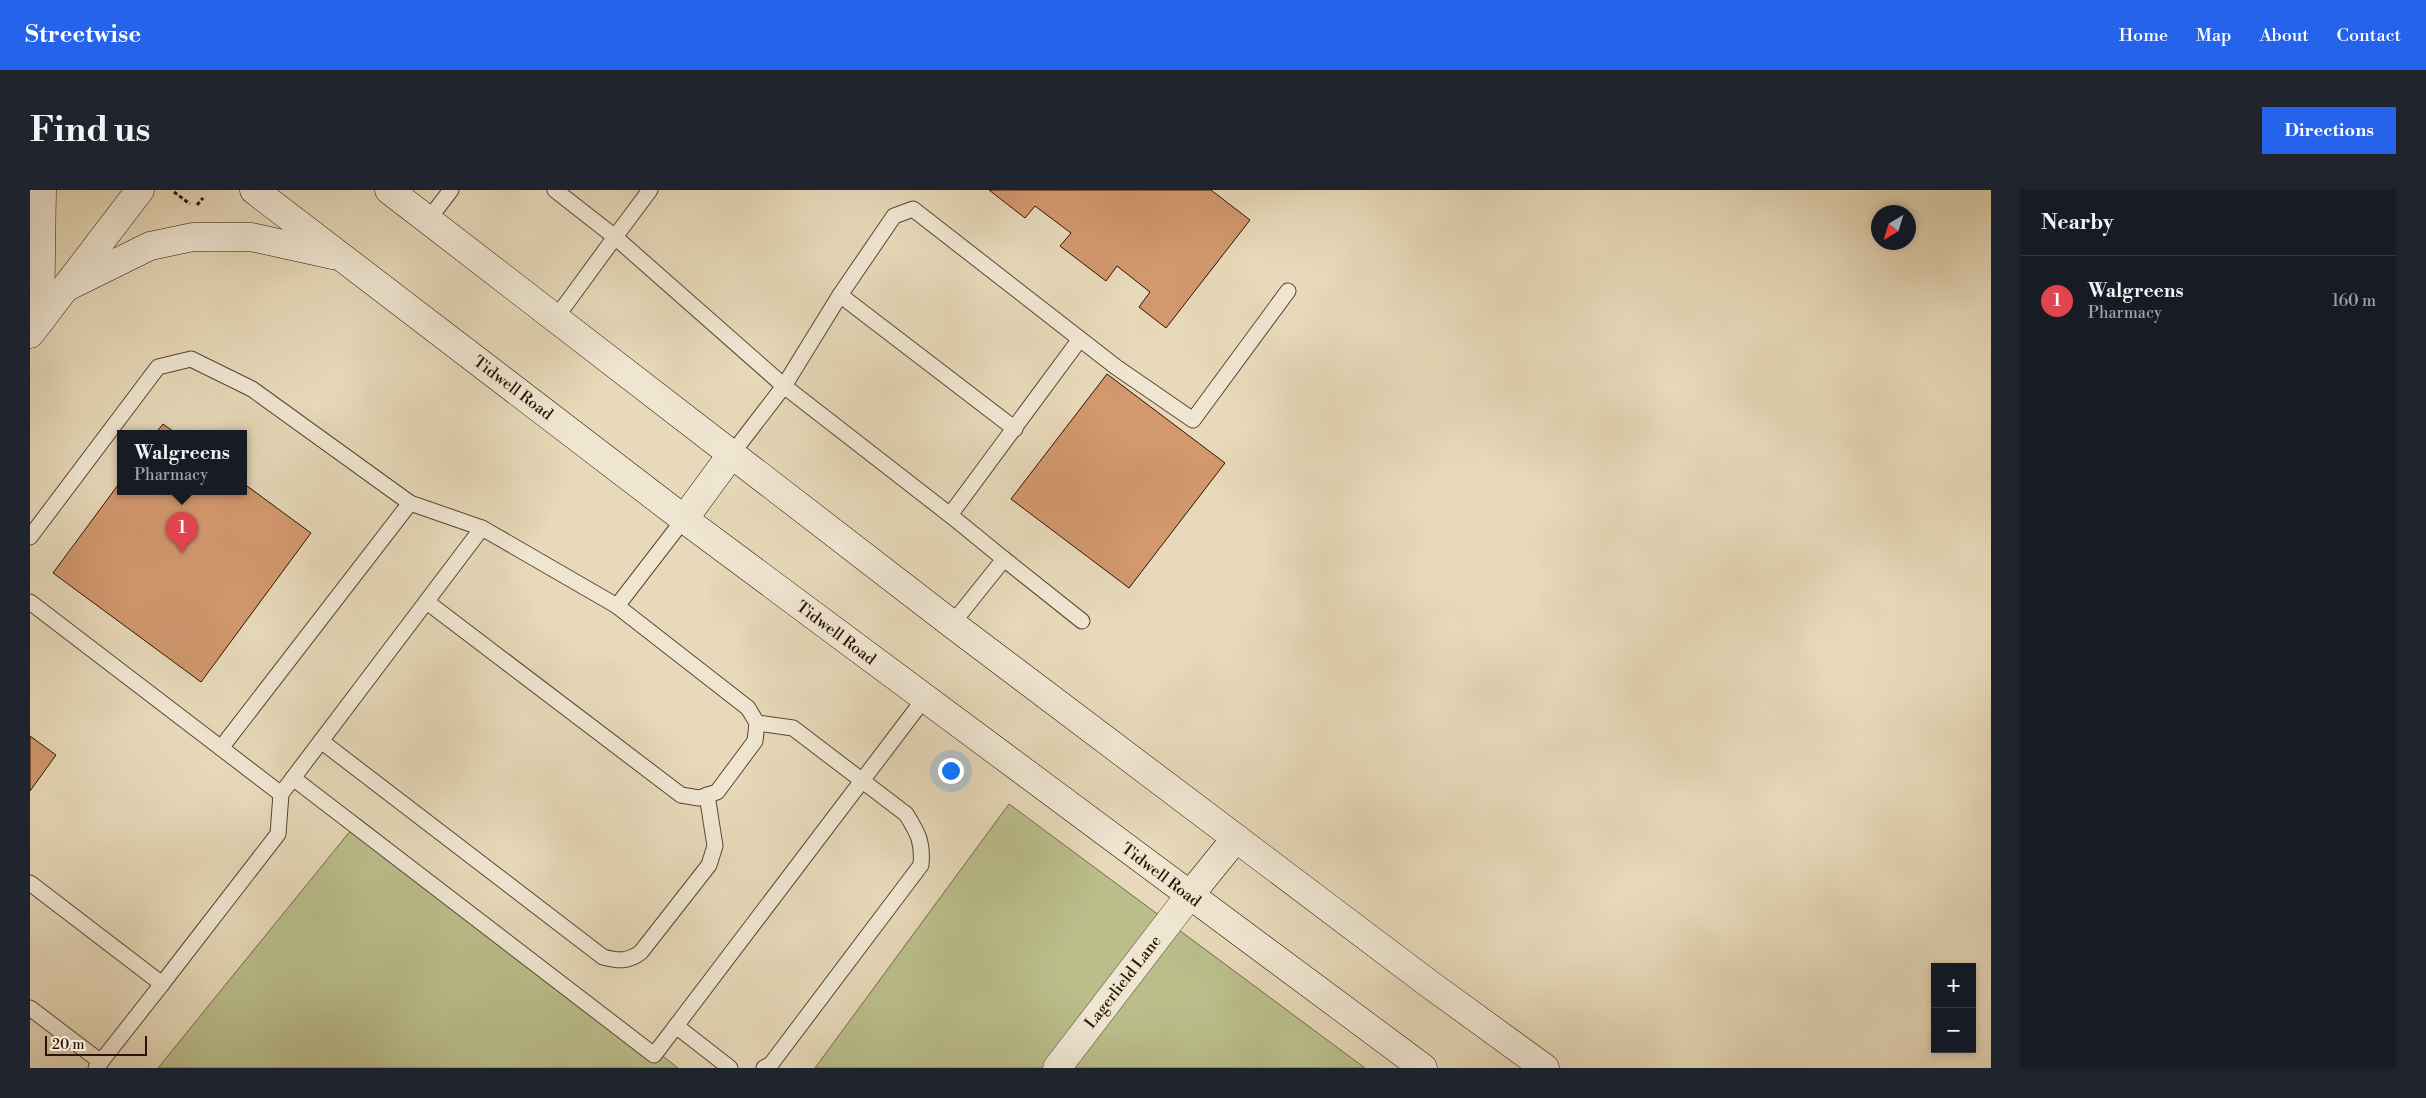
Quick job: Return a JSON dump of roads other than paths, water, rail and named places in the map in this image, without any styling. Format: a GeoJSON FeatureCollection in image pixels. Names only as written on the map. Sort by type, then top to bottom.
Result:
{"type":"FeatureCollection","features":[{"type":"Feature","properties":{"kind":"main road"},"geometry":{"type":"LineString","coordinates":[[35,327],[42,190]]}},
{"type":"Feature","properties":{"kind":"main road"},"geometry":{"type":"LineString","coordinates":[[35,327],[140,190]]}},
{"type":"Feature","properties":{"kind":"main road","name":"Tidwell Road"},"geometry":{"type":"LineString","coordinates":[[254,190],[684,519],[1423,1068]]}},
{"type":"Feature","properties":{"kind":"main road"},"geometry":{"type":"LineString","coordinates":[[391,191],[952,624],[1420,977],[1546,1068]]}},
{"type":"Feature","properties":{"kind":"main road"},"geometry":{"type":"LineString","coordinates":[[65,288],[150,246],[193,237],[251,237],[342,257]]}},
{"type":"Feature","properties":{"kind":"main road"},"geometry":{"type":"LineString","coordinates":[[684,519],[731,455]]}},
{"type":"Feature","properties":{"kind":"main road","name":"Lagerlield Lane"},"geometry":{"type":"LineString","coordinates":[[1057,1068],[1236,838]]}},
{"type":"Feature","properties":{"kind":"lane"},"geometry":{"type":"LineString","coordinates":[[428,220],[451,190]]}},
{"type":"Feature","properties":{"kind":"lane"},"geometry":{"type":"LineString","coordinates":[[555,190],[615,237],[784,386],[1082,621]]}},
{"type":"Feature","properties":{"kind":"lane"},"geometry":{"type":"LineString","coordinates":[[555,319],[650,190]]}},
{"type":"Feature","properties":{"kind":"lane"},"geometry":{"type":"LineString","coordinates":[[731,455],[784,386],[840,295],[894,216],[913,209],[1116,367],[1193,420],[1288,291]]}},
{"type":"Feature","properties":{"kind":"lane"},"geometry":{"type":"LineString","coordinates":[[840,295],[1015,429]]}},
{"type":"Feature","properties":{"kind":"lane"},"geometry":{"type":"LineString","coordinates":[[950,515],[1080,338]]}},
{"type":"Feature","properties":{"kind":"lane"},"geometry":{"type":"LineString","coordinates":[[30,537],[158,367],[191,359],[252,389],[410,503],[482,528],[617,606],[748,708],[757,724],[756,741],[717,792],[699,798],[681,795],[426,602]]}},
{"type":"Feature","properties":{"kind":"lane"},"geometry":{"type":"LineString","coordinates":[[221,748],[410,503]]}},
{"type":"Feature","properties":{"kind":"lane"},"geometry":{"type":"LineString","coordinates":[[617,606],[684,519]]}},
{"type":"Feature","properties":{"kind":"lane"},"geometry":{"type":"LineString","coordinates":[[30,1008],[98,1065],[278,834],[281,794],[482,528]]}},
{"type":"Feature","properties":{"kind":"lane"},"geometry":{"type":"LineString","coordinates":[[952,624],[1004,559]]}},
{"type":"Feature","properties":{"kind":"lane"},"geometry":{"type":"LineString","coordinates":[[30,602],[281,794]]}},
{"type":"Feature","properties":{"kind":"lane"},"geometry":{"type":"LineString","coordinates":[[293,778],[654,1055],[924,698]]}},
{"type":"Feature","properties":{"kind":"lane"},"geometry":{"type":"LineString","coordinates":[[757,724],[793,728],[906,814],[916,831],[922,848],[921,865],[771,1064],[764,1068]]}},
{"type":"Feature","properties":{"kind":"lane"},"geometry":{"type":"LineString","coordinates":[[321,742],[603,957],[618,961],[631,960],[641,952],[709,864],[715,846],[707,795]]}},
{"type":"Feature","properties":{"kind":"lane"},"geometry":{"type":"LineString","coordinates":[[30,883],[162,984]]}},
{"type":"Feature","properties":{"kind":"lane"},"geometry":{"type":"LineString","coordinates":[[676,1026],[730,1068]]}},
{"type":"Feature","properties":{"kind":"place","name":"Walgreens"},"geometry":{"type":"Point","coordinates":[182,553]}}]}
